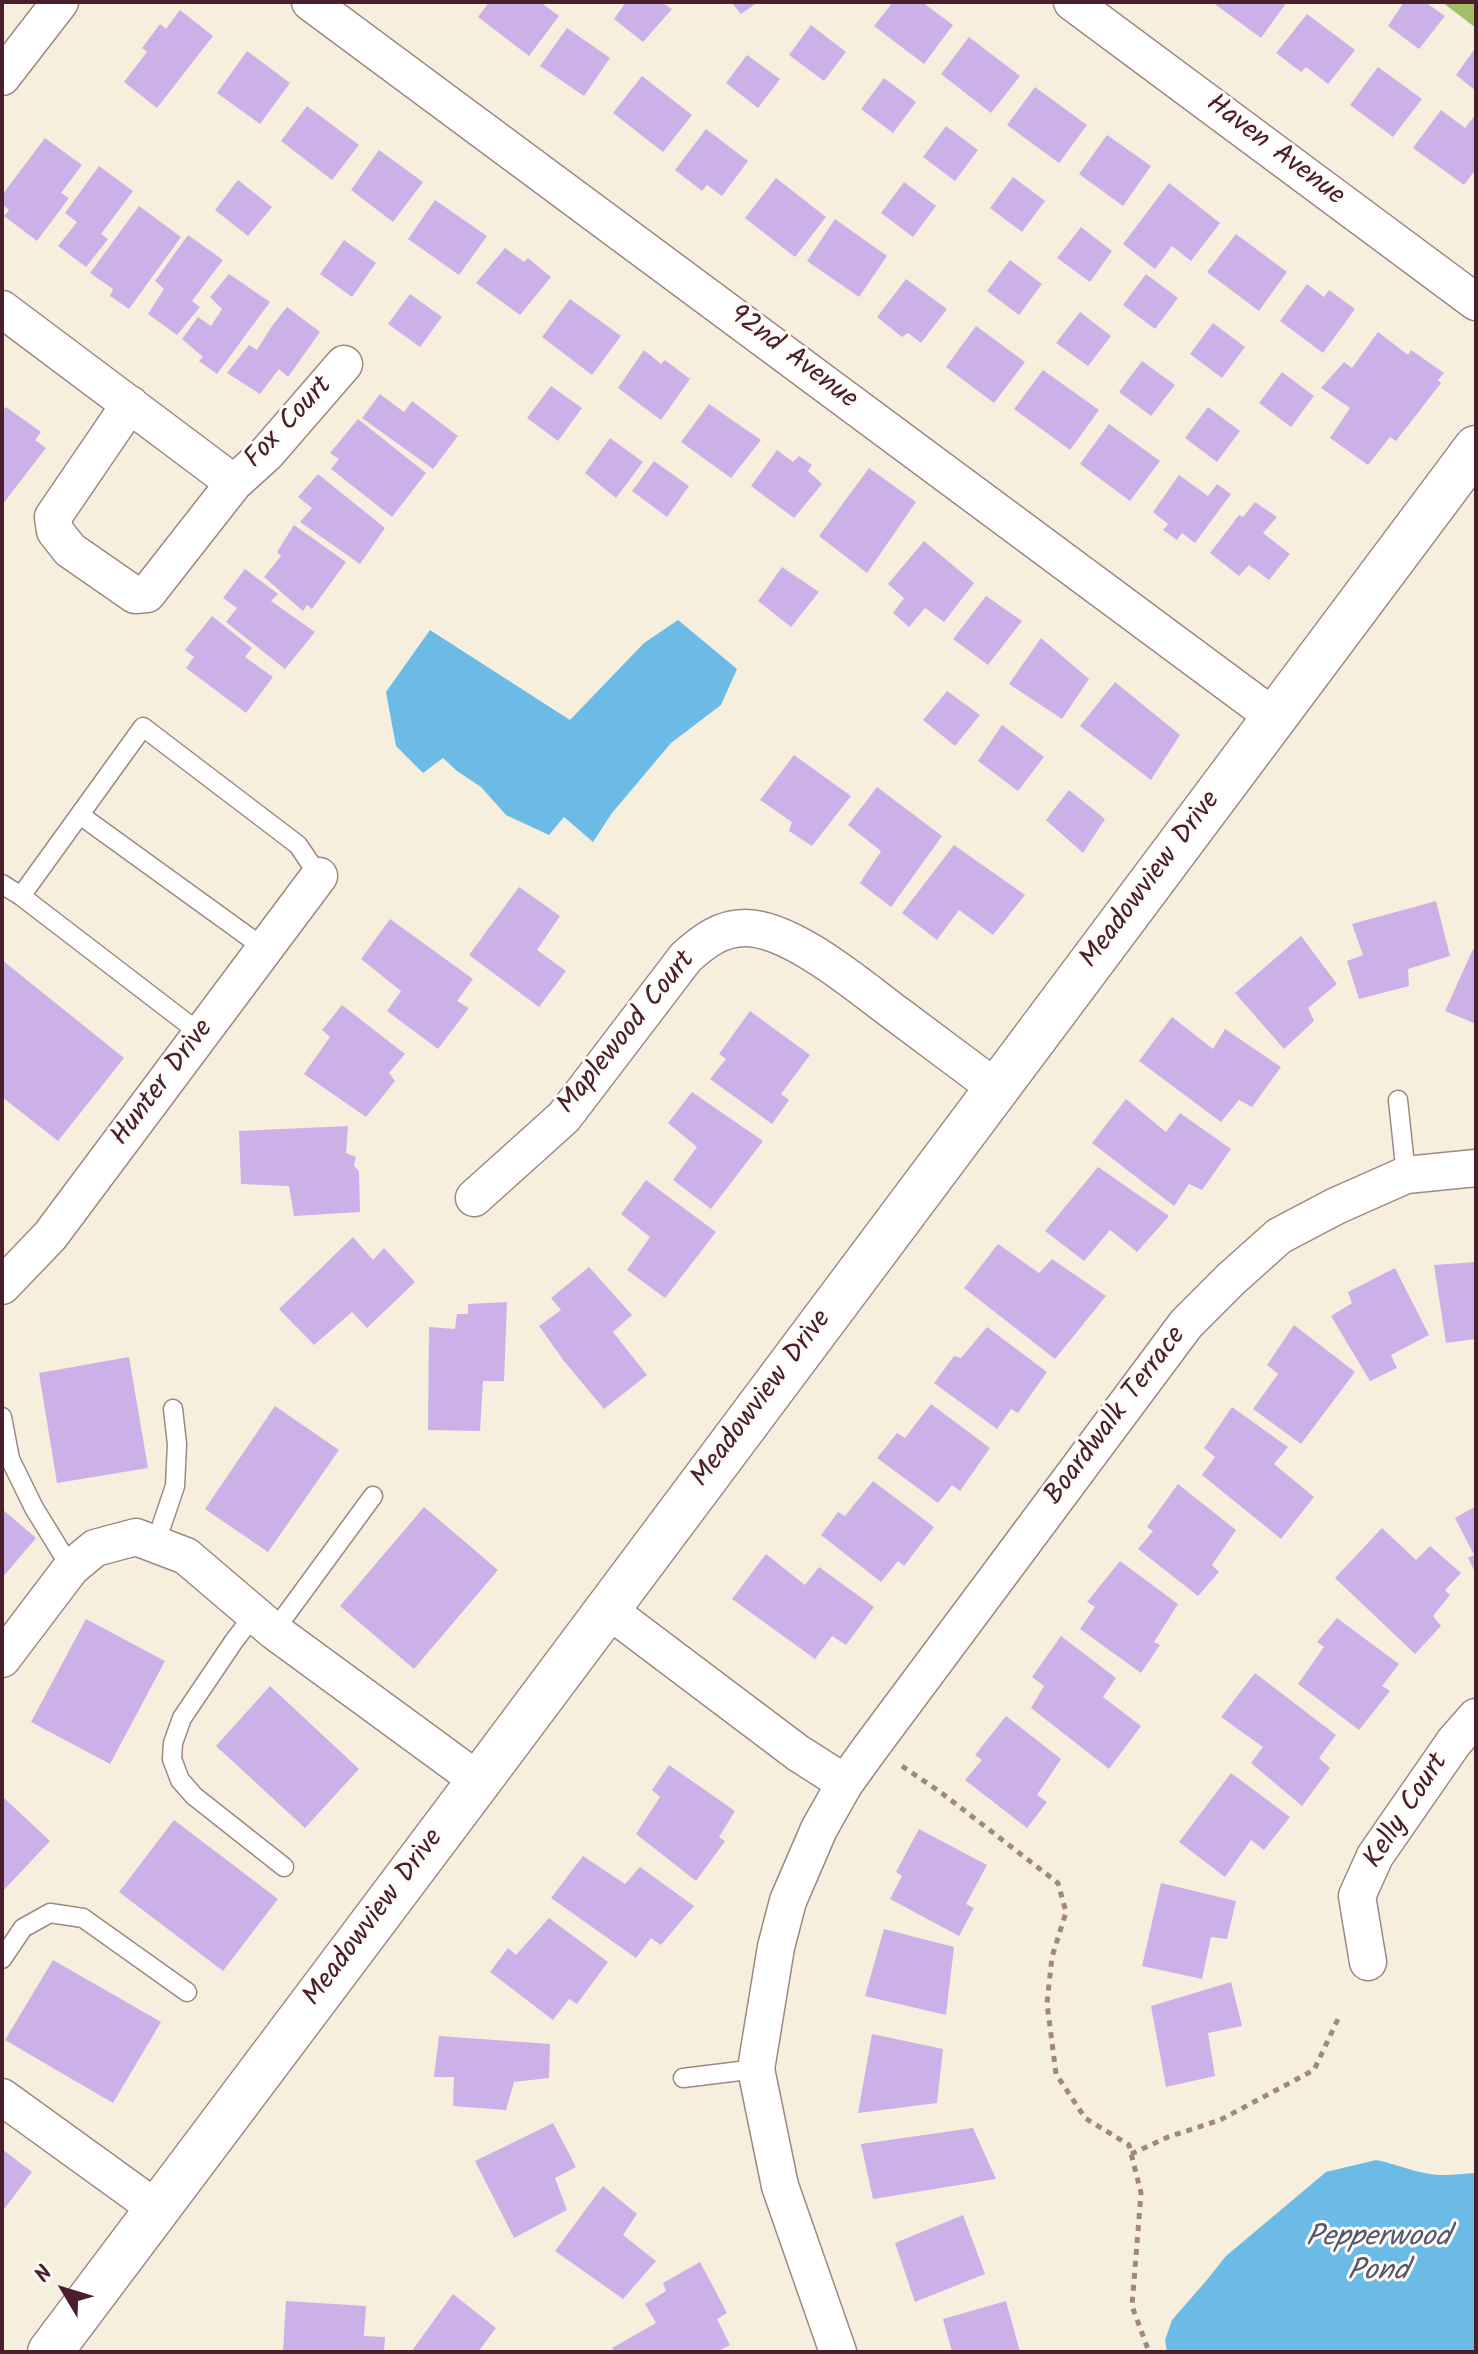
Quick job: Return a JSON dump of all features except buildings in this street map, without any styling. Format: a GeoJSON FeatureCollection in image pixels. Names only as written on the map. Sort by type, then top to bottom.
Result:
{"type":"FeatureCollection","features":[{"type":"Feature","properties":{"kind":"street"},"geometry":{"type":"LineString","coordinates":[[2,77],[60,2]]}},
{"type":"Feature","properties":{"kind":"street","name":"92nd Avenue"},"geometry":{"type":"LineString","coordinates":[[310,2],[1274,717]]}},
{"type":"Feature","properties":{"kind":"street","name":"Haven Avenue"},"geometry":{"type":"LineString","coordinates":[[1072,2],[1476,302]]}},
{"type":"Feature","properties":{"kind":"street","name":"Fox Court"},"geometry":{"type":"LineString","coordinates":[[2,309],[234,483]]}},
{"type":"Feature","properties":{"kind":"street","name":"Fox Court"},"geometry":{"type":"LineString","coordinates":[[130,404],[53,517],[55,531],[70,550],[135,595],[147,594],[234,483],[267,453],[344,364]]}},
{"type":"Feature","properties":{"kind":"street","name":"Meadowview Drive"},"geometry":{"type":"LineString","coordinates":[[50,2352],[1476,448]]}},
{"type":"Feature","properties":{"kind":"street","name":"Hunter Drive"},"geometry":{"type":"LineString","coordinates":[[2,1286],[50,1236],[319,876]]}},
{"type":"Feature","properties":{"kind":"street","name":"Maplewood Court"},"geometry":{"type":"LineString","coordinates":[[474,1198],[564,1117],[686,957],[707,939],[728,929],[767,930],[793,942],[838,971],[997,1089]]}},
{"type":"Feature","properties":{"kind":"street","name":"Boardwalk Terrace"},"geometry":{"type":"LineString","coordinates":[[838,2352],[780,2186],[756,2069],[776,1947],[788,1901],[819,1829],[845,1783],[1186,1324],[1279,1236],[1406,1175],[1476,1168]]}},
{"type":"Feature","properties":{"kind":"street"},"geometry":{"type":"LineString","coordinates":[[2,1659],[71,1568],[95,1548],[136,1537],[186,1556],[264,1623],[479,1781]]}},
{"type":"Feature","properties":{"kind":"street"},"geometry":{"type":"LineString","coordinates":[[607,1609],[798,1753],[845,1783]]}},
{"type":"Feature","properties":{"kind":"street","name":"Kelly Court"},"geometry":{"type":"LineString","coordinates":[[1368,1962],[1357,1896],[1375,1856],[1454,1742],[1476,1717]]}},
{"type":"Feature","properties":{"kind":"street"},"geometry":{"type":"LineString","coordinates":[[2,2097],[157,2209]]}},
{"type":"Feature","properties":{"kind":"lane"},"geometry":{"type":"LineString","coordinates":[[21,896],[143,727],[298,845],[319,876]]}},
{"type":"Feature","properties":{"kind":"lane"},"geometry":{"type":"LineString","coordinates":[[80,815],[264,948]]}},
{"type":"Feature","properties":{"kind":"lane"},"geometry":{"type":"LineString","coordinates":[[2,884],[201,1034]]}},
{"type":"Feature","properties":{"kind":"lane"},"geometry":{"type":"LineString","coordinates":[[1398,1100],[1406,1175]]}},
{"type":"Feature","properties":{"kind":"lane"},"geometry":{"type":"LineString","coordinates":[[155,1545],[175,1486],[177,1444],[173,1409]]}},
{"type":"Feature","properties":{"kind":"lane"},"geometry":{"type":"LineString","coordinates":[[2,1417],[10,1459],[34,1508],[71,1568]]}},
{"type":"Feature","properties":{"kind":"lane"},"geometry":{"type":"LineString","coordinates":[[284,1867],[194,1796],[180,1780],[172,1759],[173,1743],[182,1718],[234,1641],[264,1623],[373,1496]]}},
{"type":"Feature","properties":{"kind":"lane"},"geometry":{"type":"LineString","coordinates":[[2,1959],[23,1928],[50,1913],[83,1918],[187,1992]]}},
{"type":"Feature","properties":{"kind":"lane"},"geometry":{"type":"LineString","coordinates":[[683,2078],[756,2069]]}},
{"type":"Feature","properties":{"kind":"path"},"geometry":{"type":"LineString","coordinates":[[902,1766],[1058,1883],[1066,1912],[1052,1957],[1047,2003],[1056,2074],[1085,2118],[1129,2145],[1141,2193],[1132,2306],[1149,2352]]}},
{"type":"Feature","properties":{"kind":"path"},"geometry":{"type":"LineString","coordinates":[[1131,2154],[1168,2137],[1220,2120],[1314,2070],[1338,2019]]}},
{"type":"Feature","properties":{"kind":"green space"},"geometry":{"type":"Polygon","coordinates":[[[1442,2],[1476,2],[1476,28],[1442,2]]]}},
{"type":"Feature","properties":{"kind":"water"},"geometry":{"type":"Polygon","coordinates":[[[678,620],[737,669],[721,705],[671,743],[612,813],[593,842],[564,817],[549,835],[506,815],[481,787],[443,758],[423,773],[396,746],[386,692],[430,630],[570,720],[644,643],[678,620]]]}},
{"type":"Feature","properties":{"kind":"water","name":"Pepperwood Pond"},"geometry":{"type":"Polygon","coordinates":[[[1376,2160],[1431,2174],[1476,2173],[1476,2352],[1167,2352],[1165,2340],[1172,2320],[1226,2256],[1326,2172],[1376,2160]]]}}]}
